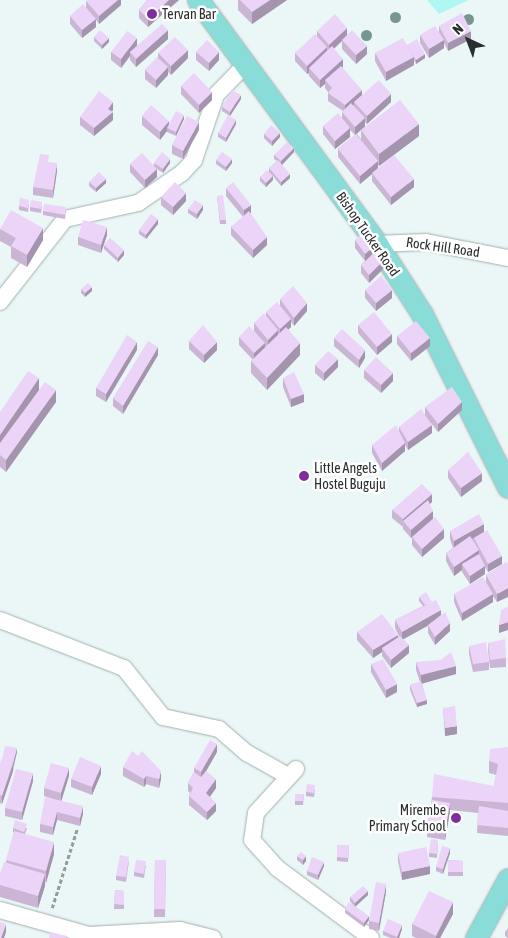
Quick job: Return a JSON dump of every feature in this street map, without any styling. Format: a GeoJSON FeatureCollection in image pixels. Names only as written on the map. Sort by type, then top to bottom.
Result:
{"type":"FeatureCollection","features":[{"type":"Feature","properties":{"kind":"main road","name":"Bishop Tucker Road"},"geometry":{"type":"LineString","coordinates":[[198,0],[377,244],[422,314],[508,486]]}},
{"type":"Feature","properties":{"kind":"main road"},"geometry":{"type":"LineString","coordinates":[[476,938],[508,879]]}},
{"type":"Feature","properties":{"kind":"street"},"geometry":{"type":"LineString","coordinates":[[0,302],[65,219],[138,203],[182,173],[194,160],[216,95],[246,64]]}},
{"type":"Feature","properties":{"kind":"street","name":"Rock Hill Road"},"geometry":{"type":"LineString","coordinates":[[377,244],[426,242],[508,258]]}},
{"type":"Feature","properties":{"kind":"street"},"geometry":{"type":"LineString","coordinates":[[0,620],[124,668],[163,717],[219,729],[247,753],[292,772],[256,813],[252,840],[277,868],[371,938]]}},
{"type":"Feature","properties":{"kind":"street"},"geometry":{"type":"LineString","coordinates":[[0,910],[46,925],[89,935],[180,930],[213,938]]}},
{"type":"Feature","properties":{"kind":"path"},"geometry":{"type":"LineString","coordinates":[[46,925],[77,829]]}},
{"type":"Feature","properties":{"kind":"shaded area"},"geometry":{"type":"Polygon","coordinates":[[[427,0],[469,0],[439,14],[427,0]]]}},
{"type":"Feature","properties":{"kind":"building"},"geometry":{"type":"Polygon","coordinates":[[[87,0],[118,0],[99,16],[87,0]]]}},
{"type":"Feature","properties":{"kind":"building"},"geometry":{"type":"Polygon","coordinates":[[[147,0],[169,0],[148,19],[139,10],[147,0]]]}},
{"type":"Feature","properties":{"kind":"building"},"geometry":{"type":"Polygon","coordinates":[[[240,0],[270,0],[252,12],[240,0]]]}},
{"type":"Feature","properties":{"kind":"building"},"geometry":{"type":"Polygon","coordinates":[[[83,4],[96,19],[82,30],[70,16],[83,4]]]}},
{"type":"Feature","properties":{"kind":"building"},"geometry":{"type":"Polygon","coordinates":[[[462,13],[471,31],[448,43],[439,26],[462,13]]]}},
{"type":"Feature","properties":{"kind":"building"},"geometry":{"type":"Polygon","coordinates":[[[335,14],[347,28],[329,45],[317,31],[335,14]]]}},
{"type":"Feature","properties":{"kind":"building"},"geometry":{"type":"Polygon","coordinates":[[[162,24],[168,30],[136,59],[130,52],[162,24]]]}},
{"type":"Feature","properties":{"kind":"building"},"geometry":{"type":"Polygon","coordinates":[[[435,26],[444,40],[429,49],[420,35],[435,26]]]}},
{"type":"Feature","properties":{"kind":"building"},"geometry":{"type":"Polygon","coordinates":[[[100,30],[109,38],[102,45],[94,37],[100,30]]]}},
{"type":"Feature","properties":{"kind":"building"},"geometry":{"type":"Polygon","coordinates":[[[352,30],[367,46],[356,55],[342,40],[352,30]]]}},
{"type":"Feature","properties":{"kind":"building"},"geometry":{"type":"Polygon","coordinates":[[[127,31],[137,38],[121,59],[111,52],[127,31]]]}},
{"type":"Feature","properties":{"kind":"building"},"geometry":{"type":"Polygon","coordinates":[[[315,34],[327,47],[307,66],[295,53],[315,34]]]}},
{"type":"Feature","properties":{"kind":"building"},"geometry":{"type":"Polygon","coordinates":[[[175,37],[188,50],[171,66],[158,53],[175,37]]]}},
{"type":"Feature","properties":{"kind":"building"},"geometry":{"type":"Polygon","coordinates":[[[403,38],[414,57],[386,72],[375,53],[403,38]]]}},
{"type":"Feature","properties":{"kind":"building"},"geometry":{"type":"Polygon","coordinates":[[[417,39],[425,54],[416,60],[407,45],[417,39]]]}},
{"type":"Feature","properties":{"kind":"building"},"geometry":{"type":"Polygon","coordinates":[[[207,40],[219,52],[209,63],[196,52],[207,40]]]}},
{"type":"Feature","properties":{"kind":"building"},"geometry":{"type":"Polygon","coordinates":[[[332,46],[343,59],[320,80],[309,68],[332,46]]]}},
{"type":"Feature","properties":{"kind":"building"},"geometry":{"type":"Polygon","coordinates":[[[157,57],[168,67],[156,80],[145,70],[157,57]]]}},
{"type":"Feature","properties":{"kind":"building"},"geometry":{"type":"Polygon","coordinates":[[[341,66],[362,90],[345,105],[328,93],[332,88],[325,80],[341,66]]]}},
{"type":"Feature","properties":{"kind":"building"},"geometry":{"type":"Polygon","coordinates":[[[194,73],[212,92],[199,105],[181,86],[194,73]]]}},
{"type":"Feature","properties":{"kind":"building"},"geometry":{"type":"Polygon","coordinates":[[[379,80],[391,94],[367,116],[354,102],[379,80]]]}},
{"type":"Feature","properties":{"kind":"building"},"geometry":{"type":"Polygon","coordinates":[[[232,90],[241,95],[230,112],[222,107],[232,90]]]}},
{"type":"Feature","properties":{"kind":"building"},"geometry":{"type":"Polygon","coordinates":[[[99,91],[113,102],[108,109],[113,112],[94,128],[80,117],[99,91]]]}},
{"type":"Feature","properties":{"kind":"building"},"geometry":{"type":"Polygon","coordinates":[[[400,100],[419,124],[379,154],[361,130],[400,100]]]}},
{"type":"Feature","properties":{"kind":"building"},"geometry":{"type":"Polygon","coordinates":[[[351,103],[365,118],[355,127],[342,112],[351,103]]]}},
{"type":"Feature","properties":{"kind":"building"},"geometry":{"type":"Polygon","coordinates":[[[151,105],[169,121],[160,132],[142,116],[151,105]]]}},
{"type":"Feature","properties":{"kind":"building"},"geometry":{"type":"Polygon","coordinates":[[[176,111],[184,115],[176,132],[167,128],[176,111]]]}},
{"type":"Feature","properties":{"kind":"building"},"geometry":{"type":"Polygon","coordinates":[[[338,113],[350,128],[335,141],[323,126],[338,113]]]}},
{"type":"Feature","properties":{"kind":"building"},"geometry":{"type":"Polygon","coordinates":[[[228,115],[236,120],[226,138],[218,133],[228,115]]]}},
{"type":"Feature","properties":{"kind":"building"},"geometry":{"type":"Polygon","coordinates":[[[187,116],[199,122],[183,151],[172,145],[187,116]]]}},
{"type":"Feature","properties":{"kind":"building"},"geometry":{"type":"Polygon","coordinates":[[[271,125],[280,133],[272,141],[264,134],[271,125]]]}},
{"type":"Feature","properties":{"kind":"building"},"geometry":{"type":"Polygon","coordinates":[[[356,134],[378,161],[360,176],[338,149],[356,134]]]}},
{"type":"Feature","properties":{"kind":"building"},"geometry":{"type":"Polygon","coordinates":[[[287,142],[294,148],[281,161],[274,155],[287,142]]]}},
{"type":"Feature","properties":{"kind":"building"},"geometry":{"type":"Polygon","coordinates":[[[162,152],[170,159],[163,169],[154,163],[162,152]]]}},
{"type":"Feature","properties":{"kind":"building"},"geometry":{"type":"Polygon","coordinates":[[[222,152],[232,159],[226,167],[216,160],[222,152]]]}},
{"type":"Feature","properties":{"kind":"building"},"geometry":{"type":"Polygon","coordinates":[[[142,153],[157,169],[145,180],[130,164],[142,153]]]}},
{"type":"Feature","properties":{"kind":"building"},"geometry":{"type":"Polygon","coordinates":[[[40,154],[49,155],[48,162],[57,163],[53,190],[33,187],[40,154]]]}},
{"type":"Feature","properties":{"kind":"building"},"geometry":{"type":"Polygon","coordinates":[[[394,155],[414,179],[391,197],[372,173],[394,155]]]}},
{"type":"Feature","properties":{"kind":"building"},"geometry":{"type":"Polygon","coordinates":[[[278,160],[290,174],[281,182],[269,168],[278,160]]]}},
{"type":"Feature","properties":{"kind":"building"},"geometry":{"type":"Polygon","coordinates":[[[267,170],[273,176],[266,183],[260,177],[267,170]]]}},
{"type":"Feature","properties":{"kind":"building"},"geometry":{"type":"Polygon","coordinates":[[[99,172],[106,179],[96,188],[89,182],[99,172]]]}},
{"type":"Feature","properties":{"kind":"building"},"geometry":{"type":"Polygon","coordinates":[[[175,182],[186,193],[173,207],[161,197],[175,182]]]}},
{"type":"Feature","properties":{"kind":"building"},"geometry":{"type":"Polygon","coordinates":[[[233,182],[251,205],[244,210],[226,188],[233,182]]]}},
{"type":"Feature","properties":{"kind":"building"},"geometry":{"type":"Polygon","coordinates":[[[223,195],[226,220],[220,220],[217,196],[223,195]]]}},
{"type":"Feature","properties":{"kind":"building"},"geometry":{"type":"Polygon","coordinates":[[[20,198],[29,200],[28,208],[19,206],[20,198]]]}},
{"type":"Feature","properties":{"kind":"building"},"geometry":{"type":"Polygon","coordinates":[[[31,200],[42,202],[41,209],[30,207],[31,200]]]}},
{"type":"Feature","properties":{"kind":"building"},"geometry":{"type":"Polygon","coordinates":[[[195,200],[203,205],[197,214],[188,209],[195,200]]]}},
{"type":"Feature","properties":{"kind":"building"},"geometry":{"type":"Polygon","coordinates":[[[44,204],[66,207],[65,215],[43,211],[44,204]]]}},
{"type":"Feature","properties":{"kind":"building"},"geometry":{"type":"Polygon","coordinates":[[[11,210],[43,228],[27,255],[11,246],[16,238],[0,229],[11,210]]]}},
{"type":"Feature","properties":{"kind":"building"},"geometry":{"type":"Polygon","coordinates":[[[249,211],[267,237],[253,250],[231,227],[249,211]]]}},
{"type":"Feature","properties":{"kind":"building"},"geometry":{"type":"Polygon","coordinates":[[[151,214],[158,219],[146,235],[139,230],[151,214]]]}},
{"type":"Feature","properties":{"kind":"building"},"geometry":{"type":"Polygon","coordinates":[[[83,220],[107,227],[101,245],[78,237],[83,220]]]}},
{"type":"Feature","properties":{"kind":"building"},"geometry":{"type":"Polygon","coordinates":[[[367,228],[378,243],[365,254],[355,240],[367,228]]]}},
{"type":"Feature","properties":{"kind":"building"},"geometry":{"type":"Polygon","coordinates":[[[110,238],[124,250],[118,258],[104,245],[110,238]]]}},
{"type":"Feature","properties":{"kind":"building"},"geometry":{"type":"Polygon","coordinates":[[[376,251],[384,260],[369,275],[361,265],[376,251]]]}},
{"type":"Feature","properties":{"kind":"building"},"geometry":{"type":"Polygon","coordinates":[[[381,276],[392,290],[376,303],[365,290],[381,276]]]}},
{"type":"Feature","properties":{"kind":"building"},"geometry":{"type":"Polygon","coordinates":[[[88,283],[92,287],[85,293],[81,289],[88,283]]]}},
{"type":"Feature","properties":{"kind":"building"},"geometry":{"type":"Polygon","coordinates":[[[293,286],[307,303],[294,318],[280,299],[293,286]]]}},
{"type":"Feature","properties":{"kind":"building"},"geometry":{"type":"Polygon","coordinates":[[[277,302],[291,319],[280,329],[266,312],[277,302]]]}},
{"type":"Feature","properties":{"kind":"building"},"geometry":{"type":"Polygon","coordinates":[[[374,312],[392,334],[377,347],[358,325],[374,312]]]}},
{"type":"Feature","properties":{"kind":"building"},"geometry":{"type":"Polygon","coordinates":[[[264,313],[278,330],[268,340],[254,323],[264,313]]]}},
{"type":"Feature","properties":{"kind":"building"},"geometry":{"type":"Polygon","coordinates":[[[416,321],[430,338],[411,353],[397,336],[416,321]]]}},
{"type":"Feature","properties":{"kind":"building"},"geometry":{"type":"Polygon","coordinates":[[[203,325],[217,342],[204,355],[189,341],[203,325]]]}},
{"type":"Feature","properties":{"kind":"building"},"geometry":{"type":"Polygon","coordinates":[[[249,326],[265,343],[254,353],[239,337],[249,326]]]}},
{"type":"Feature","properties":{"kind":"building"},"geometry":{"type":"Polygon","coordinates":[[[286,327],[300,343],[267,378],[251,361],[286,327]]]}},
{"type":"Feature","properties":{"kind":"building"},"geometry":{"type":"Polygon","coordinates":[[[342,329],[365,350],[359,360],[334,338],[342,329]]]}},
{"type":"Feature","properties":{"kind":"building"},"geometry":{"type":"Polygon","coordinates":[[[127,335],[137,342],[106,394],[96,388],[127,335]]]}},
{"type":"Feature","properties":{"kind":"building"},"geometry":{"type":"Polygon","coordinates":[[[148,341],[158,347],[123,406],[113,398],[148,341]]]}},
{"type":"Feature","properties":{"kind":"building"},"geometry":{"type":"Polygon","coordinates":[[[328,351],[338,359],[324,373],[315,365],[328,351]]]}},
{"type":"Feature","properties":{"kind":"building"},"geometry":{"type":"Polygon","coordinates":[[[376,357],[393,373],[381,385],[364,370],[376,357]]]}},
{"type":"Feature","properties":{"kind":"building"},"geometry":{"type":"Polygon","coordinates":[[[28,371],[39,378],[0,435],[0,412],[28,371]]]}},
{"type":"Feature","properties":{"kind":"building"},"geometry":{"type":"Polygon","coordinates":[[[294,372],[304,394],[291,399],[283,378],[294,372]]]}},
{"type":"Feature","properties":{"kind":"building"},"geometry":{"type":"Polygon","coordinates":[[[45,382],[56,390],[6,460],[0,455],[0,443],[45,382]]]}},
{"type":"Feature","properties":{"kind":"building"},"geometry":{"type":"Polygon","coordinates":[[[452,387],[462,402],[438,424],[425,407],[452,387]]]}},
{"type":"Feature","properties":{"kind":"building"},"geometry":{"type":"Polygon","coordinates":[[[421,409],[432,425],[408,442],[399,427],[421,409]]]}},
{"type":"Feature","properties":{"kind":"building"},"geometry":{"type":"Polygon","coordinates":[[[396,425],[405,443],[382,463],[372,445],[396,425]]]}},
{"type":"Feature","properties":{"kind":"building"},"geometry":{"type":"Polygon","coordinates":[[[468,452],[482,473],[461,488],[448,470],[468,452]]]}},
{"type":"Feature","properties":{"kind":"building"},"geometry":{"type":"Polygon","coordinates":[[[422,484],[432,494],[403,519],[392,510],[422,484]]]}},
{"type":"Feature","properties":{"kind":"building"},"geometry":{"type":"Polygon","coordinates":[[[428,500],[433,511],[411,530],[403,521],[428,500]]]}},
{"type":"Feature","properties":{"kind":"building"},"geometry":{"type":"Polygon","coordinates":[[[479,514],[484,524],[454,541],[450,531],[479,514]]]}},
{"type":"Feature","properties":{"kind":"building"},"geometry":{"type":"Polygon","coordinates":[[[435,517],[444,529],[422,549],[412,537],[435,517]]]}},
{"type":"Feature","properties":{"kind":"building"},"geometry":{"type":"Polygon","coordinates":[[[487,530],[502,556],[488,564],[474,538],[487,530]]]}},
{"type":"Feature","properties":{"kind":"building"},"geometry":{"type":"Polygon","coordinates":[[[470,536],[479,550],[454,567],[446,553],[470,536]]]}},
{"type":"Feature","properties":{"kind":"building"},"geometry":{"type":"Polygon","coordinates":[[[479,554],[485,566],[470,576],[462,564],[479,554]]]}},
{"type":"Feature","properties":{"kind":"building"},"geometry":{"type":"Polygon","coordinates":[[[507,562],[508,588],[497,594],[486,575],[507,562]]]}},
{"type":"Feature","properties":{"kind":"building"},"geometry":{"type":"Polygon","coordinates":[[[483,577],[493,594],[462,613],[454,594],[483,577]]]}},
{"type":"Feature","properties":{"kind":"building"},"geometry":{"type":"Polygon","coordinates":[[[426,592],[432,602],[425,605],[419,597],[426,592]]]}},
{"type":"Feature","properties":{"kind":"building"},"geometry":{"type":"Polygon","coordinates":[[[436,600],[441,610],[402,632],[395,620],[436,600]]]}},
{"type":"Feature","properties":{"kind":"building"},"geometry":{"type":"Polygon","coordinates":[[[508,607],[508,622],[499,625],[501,610],[508,607]]]}},
{"type":"Feature","properties":{"kind":"building"},"geometry":{"type":"Polygon","coordinates":[[[445,612],[450,623],[435,637],[428,625],[445,612]]]}},
{"type":"Feature","properties":{"kind":"building"},"geometry":{"type":"Polygon","coordinates":[[[382,614],[398,635],[373,650],[357,632],[382,614]]]}},
{"type":"Feature","properties":{"kind":"building"},"geometry":{"type":"Polygon","coordinates":[[[400,636],[409,645],[391,660],[382,648],[400,636]]]}},
{"type":"Feature","properties":{"kind":"building"},"geometry":{"type":"Polygon","coordinates":[[[505,639],[506,658],[490,660],[488,643],[505,639]]]}},
{"type":"Feature","properties":{"kind":"building"},"geometry":{"type":"Polygon","coordinates":[[[486,642],[489,662],[473,664],[469,646],[486,642]]]}},
{"type":"Feature","properties":{"kind":"building"},"geometry":{"type":"Polygon","coordinates":[[[451,652],[456,666],[421,675],[416,662],[441,660],[451,652]]]}},
{"type":"Feature","properties":{"kind":"building"},"geometry":{"type":"Polygon","coordinates":[[[383,659],[397,684],[386,690],[371,664],[383,659]]]}},
{"type":"Feature","properties":{"kind":"building"},"geometry":{"type":"Polygon","coordinates":[[[421,681],[427,700],[417,703],[410,685],[421,681]]]}},
{"type":"Feature","properties":{"kind":"building"},"geometry":{"type":"Polygon","coordinates":[[[455,706],[457,726],[445,728],[443,708],[455,706]]]}},
{"type":"Feature","properties":{"kind":"building"},"geometry":{"type":"Polygon","coordinates":[[[210,740],[217,744],[201,772],[194,768],[210,740]]]}},
{"type":"Feature","properties":{"kind":"building"},"geometry":{"type":"Polygon","coordinates":[[[5,746],[17,748],[13,763],[2,760],[5,746]]]}},
{"type":"Feature","properties":{"kind":"building"},"geometry":{"type":"Polygon","coordinates":[[[508,747],[508,803],[432,797],[434,774],[494,786],[498,764],[489,761],[490,749],[508,747]]]}},
{"type":"Feature","properties":{"kind":"building"},"geometry":{"type":"Polygon","coordinates":[[[132,751],[138,756],[142,751],[161,771],[159,779],[146,776],[144,779],[123,767],[132,751]]]}},
{"type":"Feature","properties":{"kind":"building"},"geometry":{"type":"Polygon","coordinates":[[[80,757],[101,766],[92,787],[71,779],[80,757]]]}},
{"type":"Feature","properties":{"kind":"building"},"geometry":{"type":"Polygon","coordinates":[[[1,759],[13,763],[2,796],[0,795],[1,759]]]}},
{"type":"Feature","properties":{"kind":"building"},"geometry":{"type":"Polygon","coordinates":[[[51,763],[69,768],[61,793],[44,788],[51,763]]]}},
{"type":"Feature","properties":{"kind":"building"},"geometry":{"type":"Polygon","coordinates":[[[16,769],[33,773],[22,812],[5,808],[16,769]]]}},
{"type":"Feature","properties":{"kind":"building"},"geometry":{"type":"Polygon","coordinates":[[[206,771],[216,779],[206,793],[216,803],[207,812],[189,796],[193,788],[188,783],[194,772],[201,777],[206,771]]]}},
{"type":"Feature","properties":{"kind":"building"},"geometry":{"type":"Polygon","coordinates":[[[307,784],[315,785],[314,793],[306,792],[307,784]]]}},
{"type":"Feature","properties":{"kind":"building"},"geometry":{"type":"Polygon","coordinates":[[[295,794],[304,794],[303,801],[295,801],[295,794]]]}},
{"type":"Feature","properties":{"kind":"building"},"geometry":{"type":"Polygon","coordinates":[[[45,797],[83,806],[80,818],[57,812],[53,827],[40,824],[45,797]]]}},
{"type":"Feature","properties":{"kind":"building"},"geometry":{"type":"Polygon","coordinates":[[[432,800],[450,803],[445,832],[427,829],[432,800]]]}},
{"type":"Feature","properties":{"kind":"building"},"geometry":{"type":"Polygon","coordinates":[[[479,806],[508,811],[508,828],[477,825],[479,806]]]}},
{"type":"Feature","properties":{"kind":"building"},"geometry":{"type":"Polygon","coordinates":[[[15,820],[27,824],[24,832],[13,828],[15,820]]]}},
{"type":"Feature","properties":{"kind":"building"},"geometry":{"type":"Polygon","coordinates":[[[14,831],[54,842],[46,871],[6,860],[14,831]]]}},
{"type":"Feature","properties":{"kind":"building"},"geometry":{"type":"Polygon","coordinates":[[[431,839],[438,840],[437,854],[429,853],[431,839]]]}},
{"type":"Feature","properties":{"kind":"building"},"geometry":{"type":"Polygon","coordinates":[[[337,845],[349,845],[348,858],[337,857],[337,845]]]}},
{"type":"Feature","properties":{"kind":"building"},"geometry":{"type":"Polygon","coordinates":[[[442,846],[450,848],[443,869],[436,867],[442,846]]]}},
{"type":"Feature","properties":{"kind":"building"},"geometry":{"type":"Polygon","coordinates":[[[426,847],[430,866],[402,872],[398,853],[426,847]]]}},
{"type":"Feature","properties":{"kind":"building"},"geometry":{"type":"Polygon","coordinates":[[[301,852],[306,856],[303,860],[297,856],[301,852]]]}},
{"type":"Feature","properties":{"kind":"building"},"geometry":{"type":"Polygon","coordinates":[[[120,855],[129,857],[126,877],[116,876],[120,855]]]}},
{"type":"Feature","properties":{"kind":"building"},"geometry":{"type":"Polygon","coordinates":[[[312,857],[324,862],[318,875],[307,871],[312,857]]]}},
{"type":"Feature","properties":{"kind":"building"},"geometry":{"type":"Polygon","coordinates":[[[136,860],[146,861],[144,874],[134,872],[136,860]]]}},
{"type":"Feature","properties":{"kind":"building"},"geometry":{"type":"Polygon","coordinates":[[[155,860],[166,860],[165,909],[154,909],[155,860]]]}},
{"type":"Feature","properties":{"kind":"building"},"geometry":{"type":"Polygon","coordinates":[[[448,860],[463,861],[463,872],[448,872],[448,860]]]}},
{"type":"Feature","properties":{"kind":"building"},"geometry":{"type":"Polygon","coordinates":[[[4,862],[45,874],[38,896],[0,885],[0,874],[4,862]]]}},
{"type":"Feature","properties":{"kind":"building"},"geometry":{"type":"Polygon","coordinates":[[[376,882],[386,884],[379,923],[369,921],[376,882]]]}},
{"type":"Feature","properties":{"kind":"building"},"geometry":{"type":"Polygon","coordinates":[[[363,886],[368,891],[355,903],[350,897],[363,886]]]}},
{"type":"Feature","properties":{"kind":"building"},"geometry":{"type":"Polygon","coordinates":[[[115,890],[124,891],[124,905],[114,904],[115,890]]]}},
{"type":"Feature","properties":{"kind":"building"},"geometry":{"type":"Polygon","coordinates":[[[429,891],[453,902],[436,936],[412,924],[429,891]]]}},
{"type":"Feature","properties":{"kind":"building"},"geometry":{"type":"Polygon","coordinates":[[[349,902],[369,916],[364,923],[345,909],[349,902]]]}},
{"type":"Feature","properties":{"kind":"building"},"geometry":{"type":"Polygon","coordinates":[[[388,919],[402,925],[397,937],[383,931],[388,919]]]}},
{"type":"Feature","properties":{"kind":"building"},"geometry":{"type":"Polygon","coordinates":[[[0,922],[6,924],[1,938],[0,938],[0,922]]]}},
{"type":"Feature","properties":{"kind":"building"},"geometry":{"type":"Polygon","coordinates":[[[50,932],[67,936],[66,938],[49,938],[50,932]]]}},
{"type":"Feature","properties":{"kind":"place","name":"Tervan Bar"},"geometry":{"type":"Point","coordinates":[152,14]}},
{"type":"Feature","properties":{"kind":"place","name":"Little Angels Hostel Buguju"},"geometry":{"type":"Point","coordinates":[304,476]}},
{"type":"Feature","properties":{"kind":"place","name":"Mirembe Primary School"},"geometry":{"type":"Point","coordinates":[456,818]}}]}
